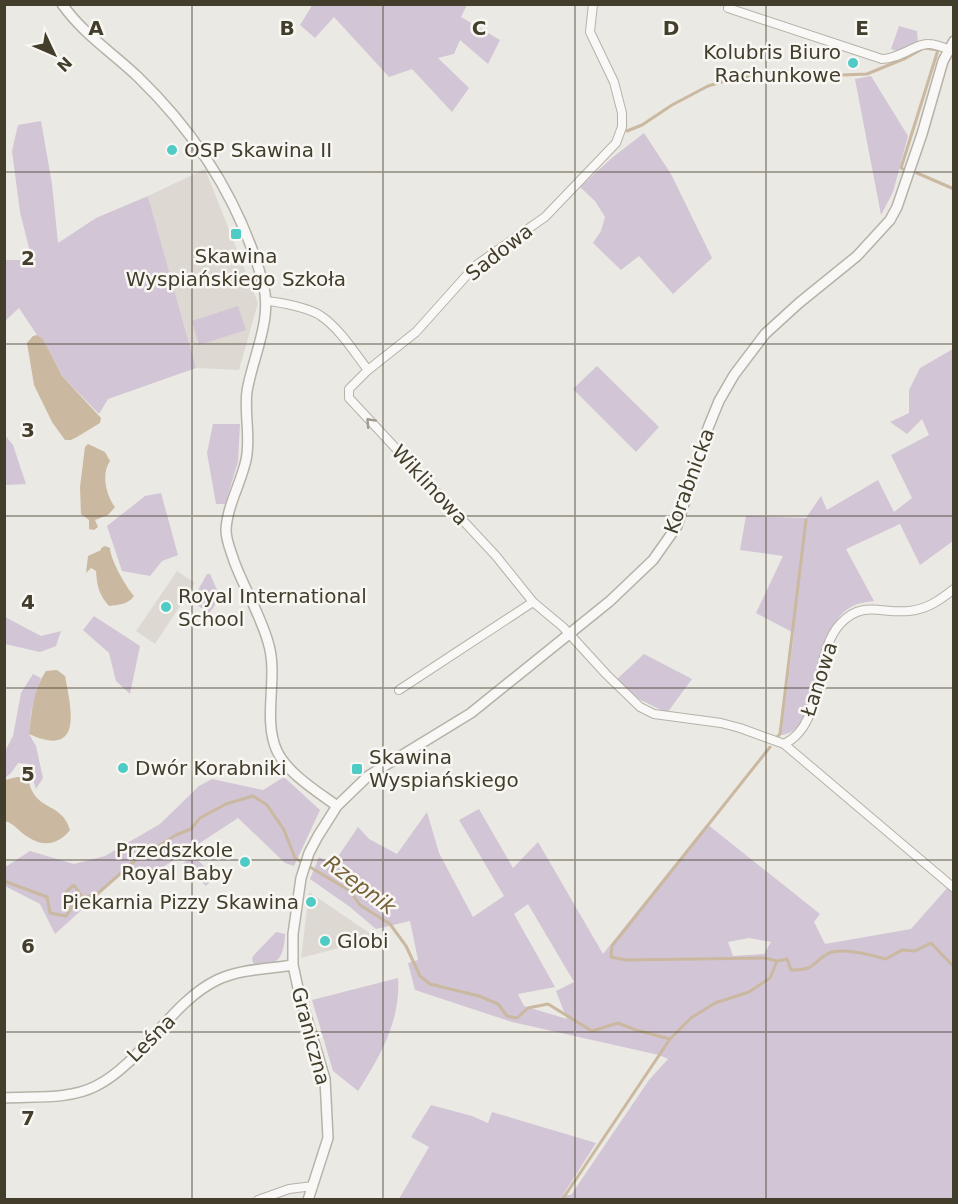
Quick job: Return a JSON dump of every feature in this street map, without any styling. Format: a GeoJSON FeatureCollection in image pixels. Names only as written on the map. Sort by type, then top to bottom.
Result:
{"type":"FeatureCollection","features":[{"type":"Feature","properties":{"kind":"street"},"geometry":{"type":"LineString","coordinates":[[62,4],[87,35],[151,90],[200,148],[214,169],[238,215],[259,270],[266,301],[264,326],[247,392],[247,456],[228,519],[227,537],[243,584],[268,642],[272,666],[272,740],[285,764],[337,806]]}},
{"type":"Feature","properties":{"kind":"street","name":"Sadowa"},"geometry":{"type":"LineString","coordinates":[[369,370],[416,332],[475,266],[545,217],[616,143],[622,127],[622,113],[614,82],[590,32],[593,4]]}},
{"type":"Feature","properties":{"kind":"street"},"geometry":{"type":"LineString","coordinates":[[728,8],[882,59],[900,56],[923,44],[951,45]]}},
{"type":"Feature","properties":{"kind":"street","name":"Korabnicka"},"geometry":{"type":"LineString","coordinates":[[296,905],[309,853],[337,806],[368,776],[471,712],[618,594],[652,560],[669,538],[682,513],[708,428],[734,375],[750,352],[781,319],[857,256],[890,220],[897,207],[951,45]]}},
{"type":"Feature","properties":{"kind":"street"},"geometry":{"type":"LineString","coordinates":[[266,301],[279,302],[320,314],[369,370]]}},
{"type":"Feature","properties":{"kind":"street","name":"Wiklinowa"},"geometry":{"type":"LineString","coordinates":[[369,370],[349,389],[349,398],[496,556],[533,602],[569,633]]}},
{"type":"Feature","properties":{"kind":"street","name":"Łanowa"},"geometry":{"type":"LineString","coordinates":[[784,744],[798,735],[808,717],[830,639],[845,619],[852,613],[864,609],[909,611],[933,605],[954,589]]}},
{"type":"Feature","properties":{"kind":"street"},"geometry":{"type":"LineString","coordinates":[[399,690],[533,602]]}},
{"type":"Feature","properties":{"kind":"street"},"geometry":{"type":"LineString","coordinates":[[569,633],[640,707],[654,714],[721,723],[784,744],[954,888]]}},
{"type":"Feature","properties":{"kind":"street","name":"Graniczna"},"geometry":{"type":"LineString","coordinates":[[296,905],[293,965],[326,1079],[328,1138],[308,1200]]}},
{"type":"Feature","properties":{"kind":"street","name":"Leśna"},"geometry":{"type":"LineString","coordinates":[[4,1098],[74,1093],[96,1086],[121,1069],[185,1005],[210,984],[238,973],[293,965]]}},
{"type":"Feature","properties":{"kind":"street"},"geometry":{"type":"LineString","coordinates":[[258,1200],[289,1189],[313,1186]]}},
{"type":"Feature","properties":{"kind":"shaded area"},"geometry":{"type":"Polygon","coordinates":[[[313,4],[467,5],[461,17],[500,40],[488,64],[460,40],[454,54],[438,58],[469,88],[452,112],[412,69],[389,77],[334,17],[315,38],[300,25],[313,4]]]}},
{"type":"Feature","properties":{"kind":"shaded area"},"geometry":{"type":"Polygon","coordinates":[[[899,26],[917,31],[918,43],[900,52],[891,49],[899,26]]]}},
{"type":"Feature","properties":{"kind":"shaded area"},"geometry":{"type":"Polygon","coordinates":[[[871,76],[908,136],[893,192],[881,215],[855,79],[871,76]]]}},
{"type":"Feature","properties":{"kind":"shaded area"},"geometry":{"type":"Polygon","coordinates":[[[41,121],[52,184],[58,243],[96,218],[148,196],[196,368],[108,399],[99,414],[62,376],[43,339],[37,335],[19,308],[6,320],[4,315],[4,260],[32,260],[20,212],[12,151],[18,125],[41,121]]]}},
{"type":"Feature","properties":{"kind":"shaded area"},"geometry":{"type":"Polygon","coordinates":[[[644,133],[671,174],[712,258],[673,294],[639,256],[621,270],[593,243],[601,231],[605,217],[595,201],[580,187],[644,133]]]}},
{"type":"Feature","properties":{"kind":"shaded area"},"geometry":{"type":"Polygon","coordinates":[[[205,169],[258,303],[239,370],[196,368],[148,196],[205,169]]]}},
{"type":"Feature","properties":{"kind":"shaded area"},"geometry":{"type":"Polygon","coordinates":[[[238,306],[246,330],[199,345],[192,321],[238,306]]]}},
{"type":"Feature","properties":{"kind":"shaded area"},"geometry":{"type":"Polygon","coordinates":[[[37,335],[43,339],[62,376],[101,418],[100,423],[71,440],[65,440],[52,422],[34,385],[27,343],[37,335]]]}},
{"type":"Feature","properties":{"kind":"shaded area"},"geometry":{"type":"Polygon","coordinates":[[[953,349],[953,541],[920,565],[900,524],[846,549],[874,601],[851,607],[837,619],[821,657],[811,700],[804,717],[795,730],[781,735],[794,633],[756,613],[783,556],[740,550],[746,516],[806,518],[821,496],[827,510],[878,480],[894,512],[912,498],[891,455],[929,435],[922,419],[907,434],[890,422],[909,413],[909,390],[920,368],[953,349]]]}},
{"type":"Feature","properties":{"kind":"shaded area"},"geometry":{"type":"Polygon","coordinates":[[[597,366],[659,427],[636,452],[573,389],[597,366]]]}},
{"type":"Feature","properties":{"kind":"shaded area"},"geometry":{"type":"Polygon","coordinates":[[[213,424],[240,424],[238,462],[225,504],[216,504],[207,453],[213,424]]]}},
{"type":"Feature","properties":{"kind":"shaded area"},"geometry":{"type":"Polygon","coordinates":[[[4,434],[13,445],[26,484],[5,485],[4,434]]]}},
{"type":"Feature","properties":{"kind":"shaded area"},"geometry":{"type":"Polygon","coordinates":[[[88,444],[105,452],[110,461],[105,478],[109,497],[115,507],[108,515],[95,520],[98,527],[94,530],[89,529],[89,520],[81,514],[80,487],[85,447],[88,444]]]}},
{"type":"Feature","properties":{"kind":"shaded area"},"geometry":{"type":"Polygon","coordinates":[[[161,493],[178,555],[162,561],[150,576],[122,571],[107,526],[145,496],[161,493]]]}},
{"type":"Feature","properties":{"kind":"shaded area"},"geometry":{"type":"Polygon","coordinates":[[[105,546],[110,548],[119,573],[134,596],[123,604],[109,606],[99,590],[96,571],[91,568],[86,573],[88,556],[105,546]]]}},
{"type":"Feature","properties":{"kind":"shaded area","name":"Royal International School"},"geometry":{"type":"Polygon","coordinates":[[[177,571],[195,583],[155,644],[136,631],[177,571]]]}},
{"type":"Feature","properties":{"kind":"shaded area"},"geometry":{"type":"Polygon","coordinates":[[[207,574],[210,574],[220,597],[209,614],[192,601],[207,574]]]}},
{"type":"Feature","properties":{"kind":"shaded area"},"geometry":{"type":"Polygon","coordinates":[[[94,616],[140,646],[130,694],[116,681],[109,653],[83,630],[94,616]]]}},
{"type":"Feature","properties":{"kind":"shaded area"},"geometry":{"type":"Polygon","coordinates":[[[5,617],[41,636],[61,631],[56,646],[40,652],[5,644],[5,617]]]}},
{"type":"Feature","properties":{"kind":"shaded area"},"geometry":{"type":"Polygon","coordinates":[[[644,654],[692,679],[667,713],[639,699],[616,680],[644,654]]]}},
{"type":"Feature","properties":{"kind":"shaded area"},"geometry":{"type":"Polygon","coordinates":[[[57,670],[65,676],[70,702],[70,726],[66,735],[59,740],[47,740],[29,734],[31,718],[36,693],[42,678],[46,671],[57,670]]]}},
{"type":"Feature","properties":{"kind":"shaded area"},"geometry":{"type":"Polygon","coordinates":[[[33,674],[41,678],[31,713],[29,734],[36,746],[43,778],[36,789],[28,764],[18,763],[5,778],[4,753],[13,736],[21,693],[33,674]]]}},
{"type":"Feature","properties":{"kind":"shaded area"},"geometry":{"type":"Polygon","coordinates":[[[17,777],[28,778],[36,797],[66,821],[70,830],[61,839],[51,843],[40,843],[5,821],[5,780],[17,777]]]}},
{"type":"Feature","properties":{"kind":"shaded area"},"geometry":{"type":"Polygon","coordinates":[[[284,777],[320,810],[294,866],[285,863],[238,818],[148,877],[129,867],[55,934],[40,904],[5,886],[5,866],[30,851],[74,864],[105,856],[160,824],[199,786],[212,779],[263,790],[284,777]]]}},
{"type":"Feature","properties":{"kind":"shaded area"},"geometry":{"type":"Polygon","coordinates":[[[479,809],[513,868],[538,842],[603,954],[707,824],[820,914],[814,922],[825,944],[911,929],[948,887],[954,892],[953,1199],[399,1199],[429,1147],[411,1137],[431,1105],[472,1116],[488,1123],[492,1112],[596,1143],[563,1195],[571,1195],[649,1080],[668,1059],[659,1055],[512,1022],[415,990],[408,963],[418,960],[410,921],[376,929],[350,907],[310,879],[319,857],[333,864],[358,827],[369,839],[397,854],[427,812],[439,853],[473,917],[504,896],[459,820],[479,809]],[[528,904],[514,914],[555,987],[518,994],[524,1006],[567,1019],[556,991],[574,982],[528,904]],[[749,938],[728,942],[733,956],[764,954],[771,942],[749,938]]]}},
{"type":"Feature","properties":{"kind":"shaded area"},"geometry":{"type":"Polygon","coordinates":[[[192,855],[215,876],[206,886],[183,864],[192,855]]]}},
{"type":"Feature","properties":{"kind":"shaded area"},"geometry":{"type":"Polygon","coordinates":[[[309,892],[377,938],[301,958],[309,892]]]}},
{"type":"Feature","properties":{"kind":"shaded area"},"geometry":{"type":"Polygon","coordinates":[[[276,932],[285,934],[283,948],[278,959],[269,964],[254,964],[253,956],[276,932]]]}},
{"type":"Feature","properties":{"kind":"shaded area"},"geometry":{"type":"Polygon","coordinates":[[[398,978],[396,1009],[387,1038],[358,1091],[333,1071],[312,1000],[398,978]]]}},
{"type":"Feature","properties":{"kind":"waterway"},"geometry":{"type":"LineString","coordinates":[[627,131],[642,125],[672,105],[708,86],[725,81],[781,70],[817,76],[867,74],[924,48],[938,50],[901,168],[903,169]]}},
{"type":"Feature","properties":{"kind":"waterway"},"geometry":{"type":"LineString","coordinates":[[917,173],[954,189]]}},
{"type":"Feature","properties":{"kind":"waterway"},"geometry":{"type":"LineString","coordinates":[[777,737],[780,734],[806,520]]}},
{"type":"Feature","properties":{"kind":"waterway"},"geometry":{"type":"LineString","coordinates":[[770,747],[612,946],[611,957],[626,960],[765,958],[777,961]]}},
{"type":"Feature","properties":{"kind":"waterway","name":"Rzepnik"},"geometry":{"type":"LineString","coordinates":[[4,881],[47,897],[50,913],[66,916],[72,907],[66,892],[74,885],[82,897],[96,895],[137,859],[176,835],[191,829],[200,818],[226,804],[253,796],[267,805],[284,830],[295,858],[350,891],[360,905],[390,924],[406,946],[420,976],[430,984],[479,996],[498,1004],[507,1016],[517,1018],[528,1008],[548,1004],[592,1031],[618,1023],[670,1039],[691,1018],[715,1003],[749,992],[770,978],[777,961],[787,959],[791,970],[800,970],[810,967],[835,951],[858,952],[886,959],[902,950],[915,951],[931,943],[954,967]]}},
{"type":"Feature","properties":{"kind":"waterway"},"geometry":{"type":"LineString","coordinates":[[562,1200],[670,1039]]}},
{"type":"Feature","properties":{"kind":"place","name":"Kolubris Biuro Rachunkowe"},"geometry":{"type":"Point","coordinates":[853,63]}},
{"type":"Feature","properties":{"kind":"place","name":"OSP Skawina II"},"geometry":{"type":"Point","coordinates":[172,150]}},
{"type":"Feature","properties":{"kind":"place","name":"Skawina Wyspiańskiego Szkoła"},"geometry":{"type":"Point","coordinates":[236,234]}},
{"type":"Feature","properties":{"kind":"place","name":"Royal International School"},"geometry":{"type":"Point","coordinates":[166,607]}},
{"type":"Feature","properties":{"kind":"place","name":"Dwór Korabniki"},"geometry":{"type":"Point","coordinates":[123,768]}},
{"type":"Feature","properties":{"kind":"place","name":"Skawina Wyspiańskiego"},"geometry":{"type":"Point","coordinates":[357,769]}},
{"type":"Feature","properties":{"kind":"place","name":"Przedszkole Royal Baby"},"geometry":{"type":"Point","coordinates":[245,862]}},
{"type":"Feature","properties":{"kind":"place","name":"Piekarnia Pizzy Skawina"},"geometry":{"type":"Point","coordinates":[311,902]}},
{"type":"Feature","properties":{"kind":"place","name":"Globi"},"geometry":{"type":"Point","coordinates":[325,941]}}]}
